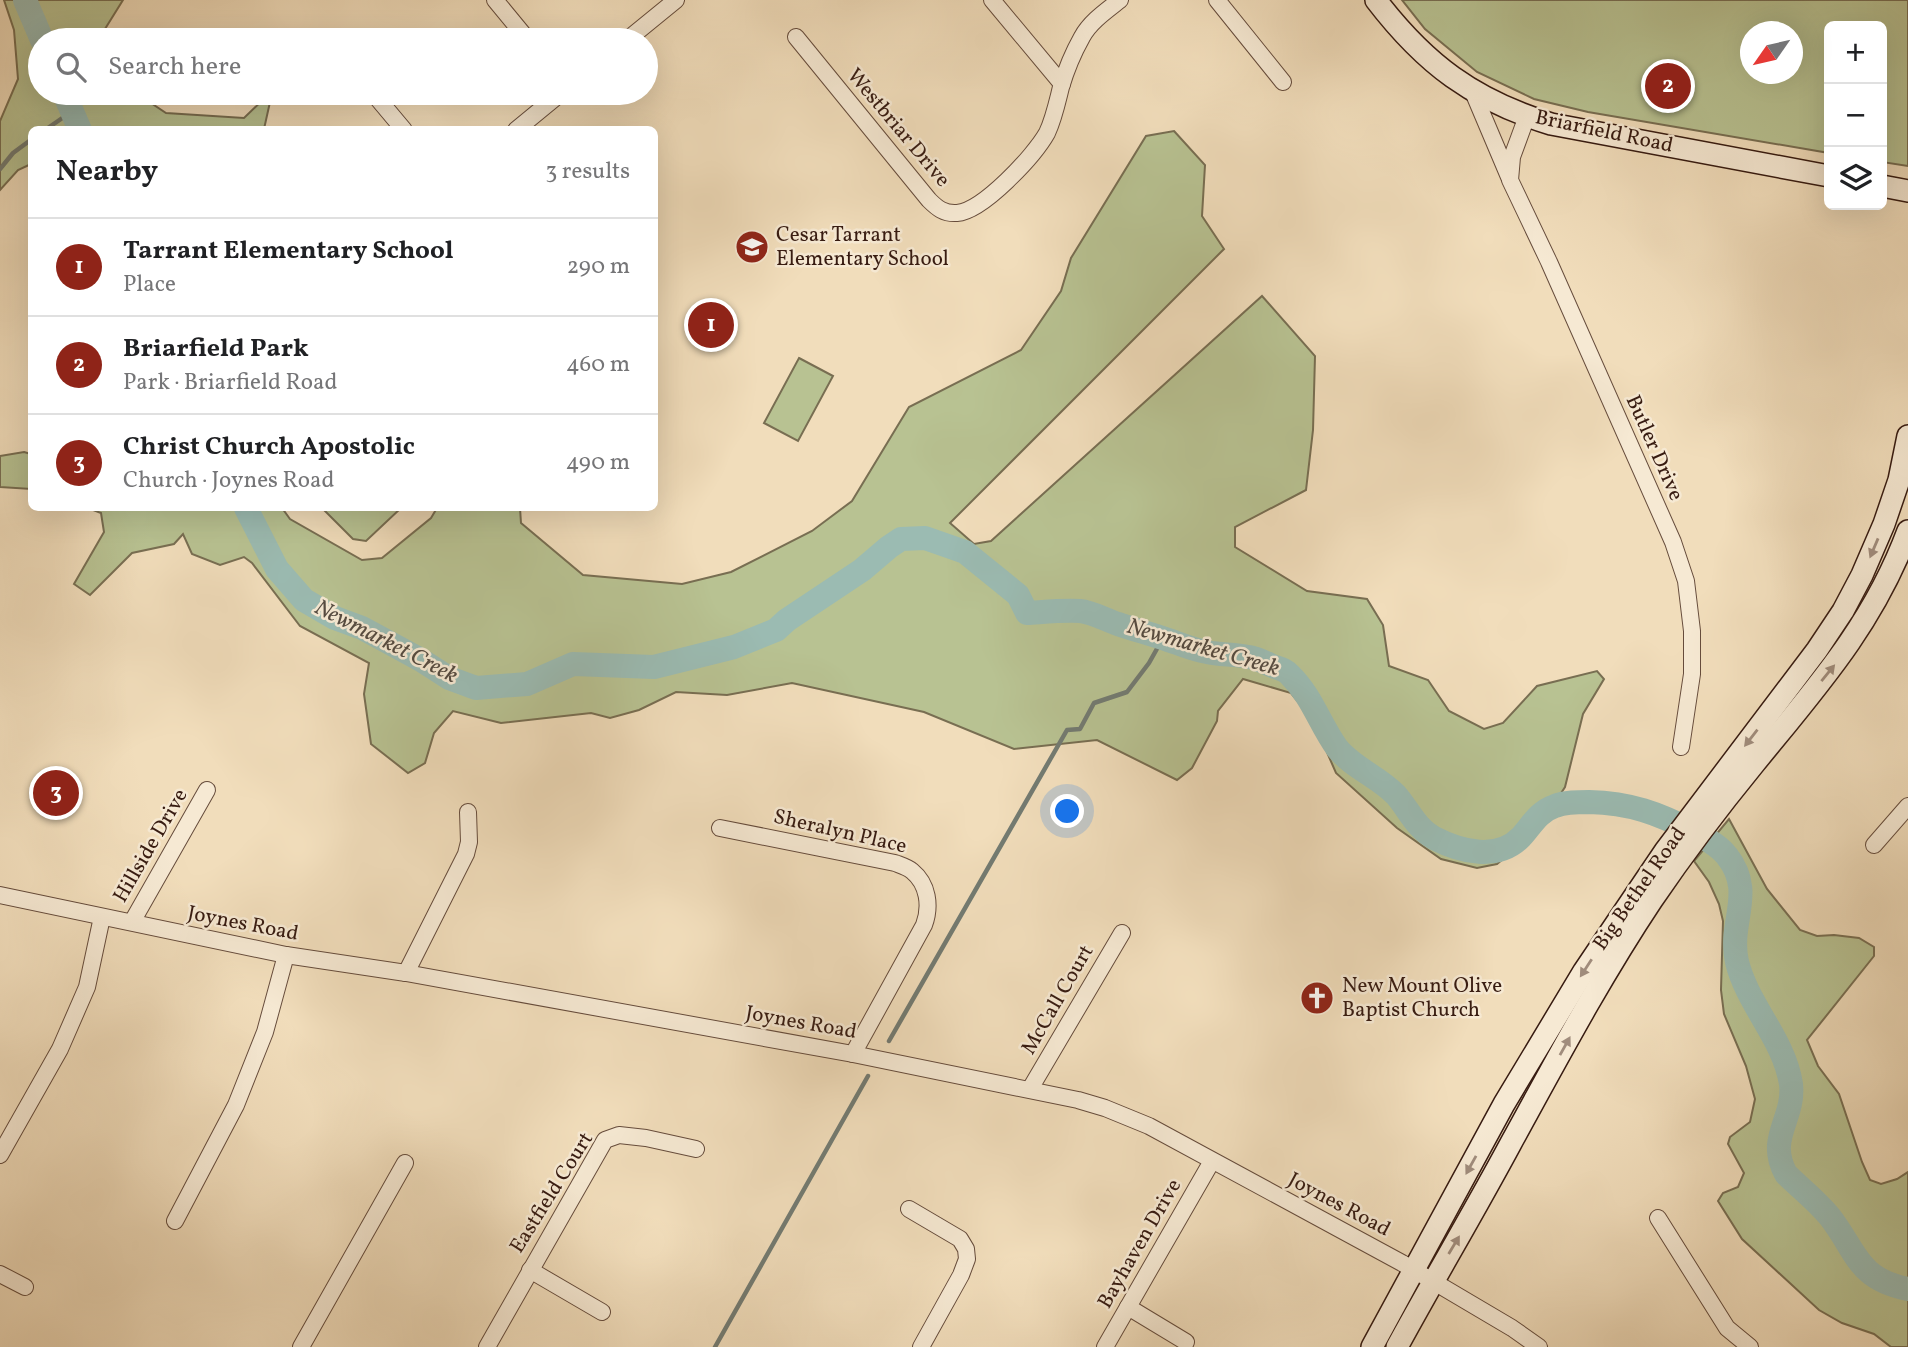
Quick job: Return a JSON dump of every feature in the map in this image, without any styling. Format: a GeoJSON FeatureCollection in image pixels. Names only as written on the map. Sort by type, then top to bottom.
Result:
{"type":"FeatureCollection","features":[{"type":"Feature","properties":{"kind":"main road","name":"Briarfield Road"},"geometry":{"type":"LineString","coordinates":[[1377,0],[1409,40],[1434,63],[1473,92],[1505,108],[1550,124],[1824,175]]}},
{"type":"Feature","properties":{"kind":"main road"},"geometry":{"type":"LineString","coordinates":[[1887,187],[1908,191]]}},
{"type":"Feature","properties":{"kind":"main road","name":"Big Bethel Road"},"geometry":{"type":"LineString","coordinates":[[1372,1347],[1499,1113],[1610,931],[1672,856],[1843,611],[1884,524],[1899,480],[1908,436]]}},
{"type":"Feature","properties":{"kind":"main road","name":"Big Bethel Road"},"geometry":{"type":"LineString","coordinates":[[1701,816],[1846,649],[1874,606],[1894,567],[1908,531]]}},
{"type":"Feature","properties":{"kind":"main road","name":"Big Bethel Road"},"geometry":{"type":"LineString","coordinates":[[1397,1347],[1601,981],[1651,901],[1672,856]]}},
{"type":"Feature","properties":{"kind":"street"},"geometry":{"type":"LineString","coordinates":[[495,0],[518,28]]}},
{"type":"Feature","properties":{"kind":"street"},"geometry":{"type":"LineString","coordinates":[[641,28],[677,0]]}},
{"type":"Feature","properties":{"kind":"street"},"geometry":{"type":"LineString","coordinates":[[992,0],[1062,85]]}},
{"type":"Feature","properties":{"kind":"street","name":"Westbriar Drive"},"geometry":{"type":"LineString","coordinates":[[796,37],[937,209],[957,213],[969,210],[991,194],[1037,149],[1048,130],[1072,57],[1083,34],[1120,0]]}},
{"type":"Feature","properties":{"kind":"street"},"geometry":{"type":"LineString","coordinates":[[1217,0],[1283,82]]}},
{"type":"Feature","properties":{"kind":"street","name":"Butler Drive"},"geometry":{"type":"LineString","coordinates":[[1473,92],[1673,542],[1686,581],[1692,631],[1692,674],[1681,747]]}},
{"type":"Feature","properties":{"kind":"street"},"geometry":{"type":"LineString","coordinates":[[383,105],[401,126]]}},
{"type":"Feature","properties":{"kind":"street"},"geometry":{"type":"LineString","coordinates":[[521,126],[546,105]]}},
{"type":"Feature","properties":{"kind":"street"},"geometry":{"type":"LineString","coordinates":[[1510,180],[1512,157],[1527,116]]}},
{"type":"Feature","properties":{"kind":"street","name":"Hillside Drive"},"geometry":{"type":"LineString","coordinates":[[132,922],[207,790]]}},
{"type":"Feature","properties":{"kind":"street"},"geometry":{"type":"LineString","coordinates":[[1874,845],[1908,806]]}},
{"type":"Feature","properties":{"kind":"street"},"geometry":{"type":"LineString","coordinates":[[406,973],[466,854],[469,842],[468,812]]}},
{"type":"Feature","properties":{"kind":"street","name":"Sheralyn Place"},"geometry":{"type":"LineString","coordinates":[[720,828],[895,863],[911,870],[921,883],[928,899],[928,913],[924,925],[853,1054]]}},
{"type":"Feature","properties":{"kind":"street","name":"Joynes Road"},"geometry":{"type":"LineString","coordinates":[[0,895],[286,955],[406,973],[853,1054],[1077,1100],[1149,1126],[1414,1270],[1539,1347]]}},
{"type":"Feature","properties":{"kind":"street"},"geometry":{"type":"LineString","coordinates":[[0,1156],[60,1049],[82,999],[102,917]]}},
{"type":"Feature","properties":{"kind":"street","name":"McCall Court"},"geometry":{"type":"LineString","coordinates":[[1030,1089],[1122,933]]}},
{"type":"Feature","properties":{"kind":"street"},"geometry":{"type":"LineString","coordinates":[[175,1221],[236,1105],[265,1032],[286,955]]}},
{"type":"Feature","properties":{"kind":"street","name":"Eastfield Court"},"geometry":{"type":"LineString","coordinates":[[487,1347],[605,1140],[619,1135],[696,1149]]}},
{"type":"Feature","properties":{"kind":"street","name":"Bayhaven Drive"},"geometry":{"type":"LineString","coordinates":[[1105,1347],[1212,1161]]}},
{"type":"Feature","properties":{"kind":"street"},"geometry":{"type":"LineString","coordinates":[[301,1347],[405,1163]]}},
{"type":"Feature","properties":{"kind":"street"},"geometry":{"type":"LineString","coordinates":[[909,1209],[960,1239],[966,1249],[967,1259],[921,1347]]}},
{"type":"Feature","properties":{"kind":"street"},"geometry":{"type":"LineString","coordinates":[[1658,1218],[1727,1328],[1750,1347]]}},
{"type":"Feature","properties":{"kind":"street"},"geometry":{"type":"LineString","coordinates":[[530,1270],[602,1312]]}},
{"type":"Feature","properties":{"kind":"street"},"geometry":{"type":"LineString","coordinates":[[0,1274],[25,1287]]}},
{"type":"Feature","properties":{"kind":"street"},"geometry":{"type":"LineString","coordinates":[[1128,1307],[1186,1342]]}},
{"type":"Feature","properties":{"kind":"green space"},"geometry":{"type":"Polygon","coordinates":[[[4,0],[123,0],[106,28],[28,28],[28,105],[154,105],[166,113],[244,118],[258,105],[269,105],[265,126],[28,126],[28,165],[18,170],[0,190],[0,121],[18,79],[14,30],[4,0]]]}},
{"type":"Feature","properties":{"kind":"green space"},"geometry":{"type":"Polygon","coordinates":[[[1402,0],[1908,0],[1908,166],[1887,163],[1887,21],[1824,21],[1824,152],[1588,112],[1534,99],[1477,72],[1425,29],[1402,0]]]}},
{"type":"Feature","properties":{"kind":"green space"},"geometry":{"type":"Polygon","coordinates":[[[1174,131],[1205,165],[1202,216],[1224,249],[950,523],[974,544],[991,541],[1262,296],[1315,356],[1313,430],[1306,490],[1235,527],[1235,547],[1307,591],[1367,599],[1383,625],[1389,666],[1428,680],[1449,711],[1484,729],[1503,723],[1537,686],[1597,671],[1604,679],[1583,714],[1565,787],[1537,830],[1497,864],[1477,868],[1441,859],[1397,828],[1336,773],[1313,720],[1291,693],[1243,679],[1218,711],[1217,721],[1192,768],[1177,780],[1097,740],[1014,749],[924,712],[792,683],[727,695],[676,692],[639,710],[610,718],[591,713],[501,723],[453,711],[434,733],[425,763],[408,773],[371,744],[364,694],[369,663],[300,626],[252,563],[244,557],[220,565],[192,554],[183,534],[174,544],[132,553],[90,595],[74,584],[104,532],[101,513],[96,511],[284,511],[290,519],[362,560],[382,558],[431,518],[435,511],[520,511],[521,523],[583,575],[682,584],[731,572],[812,531],[852,501],[909,407],[1021,350],[1061,291],[1071,258],[1146,136],[1174,131]]]}},
{"type":"Feature","properties":{"kind":"green space"},"geometry":{"type":"Polygon","coordinates":[[[799,358],[833,376],[798,441],[764,423],[799,358]]]}},
{"type":"Feature","properties":{"kind":"green space"},"geometry":{"type":"Polygon","coordinates":[[[28,453],[28,489],[0,487],[0,456],[28,453]]]}},
{"type":"Feature","properties":{"kind":"green space"},"geometry":{"type":"Polygon","coordinates":[[[325,511],[398,511],[366,541],[353,539],[325,511]]]}},
{"type":"Feature","properties":{"kind":"green space"},"geometry":{"type":"Polygon","coordinates":[[[1729,819],[1767,889],[1800,930],[1817,936],[1859,938],[1874,947],[1874,956],[1807,1040],[1818,1066],[1839,1094],[1870,1180],[1881,1184],[1908,1172],[1908,1347],[1891,1347],[1874,1334],[1842,1323],[1819,1310],[1742,1239],[1718,1201],[1723,1193],[1738,1187],[1744,1173],[1728,1144],[1730,1137],[1750,1122],[1755,1099],[1746,1066],[1724,1014],[1721,990],[1723,921],[1719,904],[1709,882],[1694,861],[1729,819]]]}},
{"type":"Feature","properties":{"kind":"waterway","name":"Newmarket Creek"},"geometry":{"type":"LineString","coordinates":[[25,0],[37,28]]}},
{"type":"Feature","properties":{"kind":"waterway","name":"Newmarket Creek"},"geometry":{"type":"LineString","coordinates":[[69,105],[78,126]]}},
{"type":"Feature","properties":{"kind":"waterway"},"geometry":{"type":"LineString","coordinates":[[51,126],[71,112]]}},
{"type":"Feature","properties":{"kind":"waterway"},"geometry":{"type":"LineString","coordinates":[[0,169],[13,153],[28,142]]}},
{"type":"Feature","properties":{"kind":"waterway","name":"Newmarket Creek"},"geometry":{"type":"LineString","coordinates":[[248,511],[277,569],[304,600],[335,618],[362,628],[449,678],[476,688],[527,684],[573,664],[654,667],[734,647],[776,630],[862,570],[901,539],[925,538],[965,552],[1018,595],[1027,613],[1067,611],[1094,614],[1197,650],[1251,658],[1285,671],[1305,693],[1343,755],[1396,795],[1422,829],[1445,843],[1479,852],[1502,849],[1512,845],[1544,812],[1572,803],[1604,803],[1631,807],[1681,825],[1724,852],[1740,882],[1735,947],[1737,962],[1749,993],[1781,1052],[1791,1084],[1789,1108],[1779,1150],[1786,1174],[1830,1217],[1868,1271],[1891,1284],[1908,1289]]}},
{"type":"Feature","properties":{"kind":"waterway"},"geometry":{"type":"LineString","coordinates":[[889,1041],[1067,730],[1080,729],[1094,703],[1127,692],[1149,663],[1163,638]]}},
{"type":"Feature","properties":{"kind":"waterway"},"geometry":{"type":"LineString","coordinates":[[715,1347],[868,1076]]}},
{"type":"Feature","properties":{"kind":"place","name":"Briarfield Park"},"geometry":{"type":"Point","coordinates":[1668,86]}},
{"type":"Feature","properties":{"kind":"place","name":"Cesar Tarrant Elementary School"},"geometry":{"type":"Point","coordinates":[752,247]}},
{"type":"Feature","properties":{"kind":"place","name":"Tarrant Elementary School"},"geometry":{"type":"Point","coordinates":[711,325]}},
{"type":"Feature","properties":{"kind":"place","name":"Christ Church Apostolic"},"geometry":{"type":"Point","coordinates":[56,793]}},
{"type":"Feature","properties":{"kind":"place","name":"New Mount Olive Baptist Church"},"geometry":{"type":"Point","coordinates":[1317,998]}}]}
